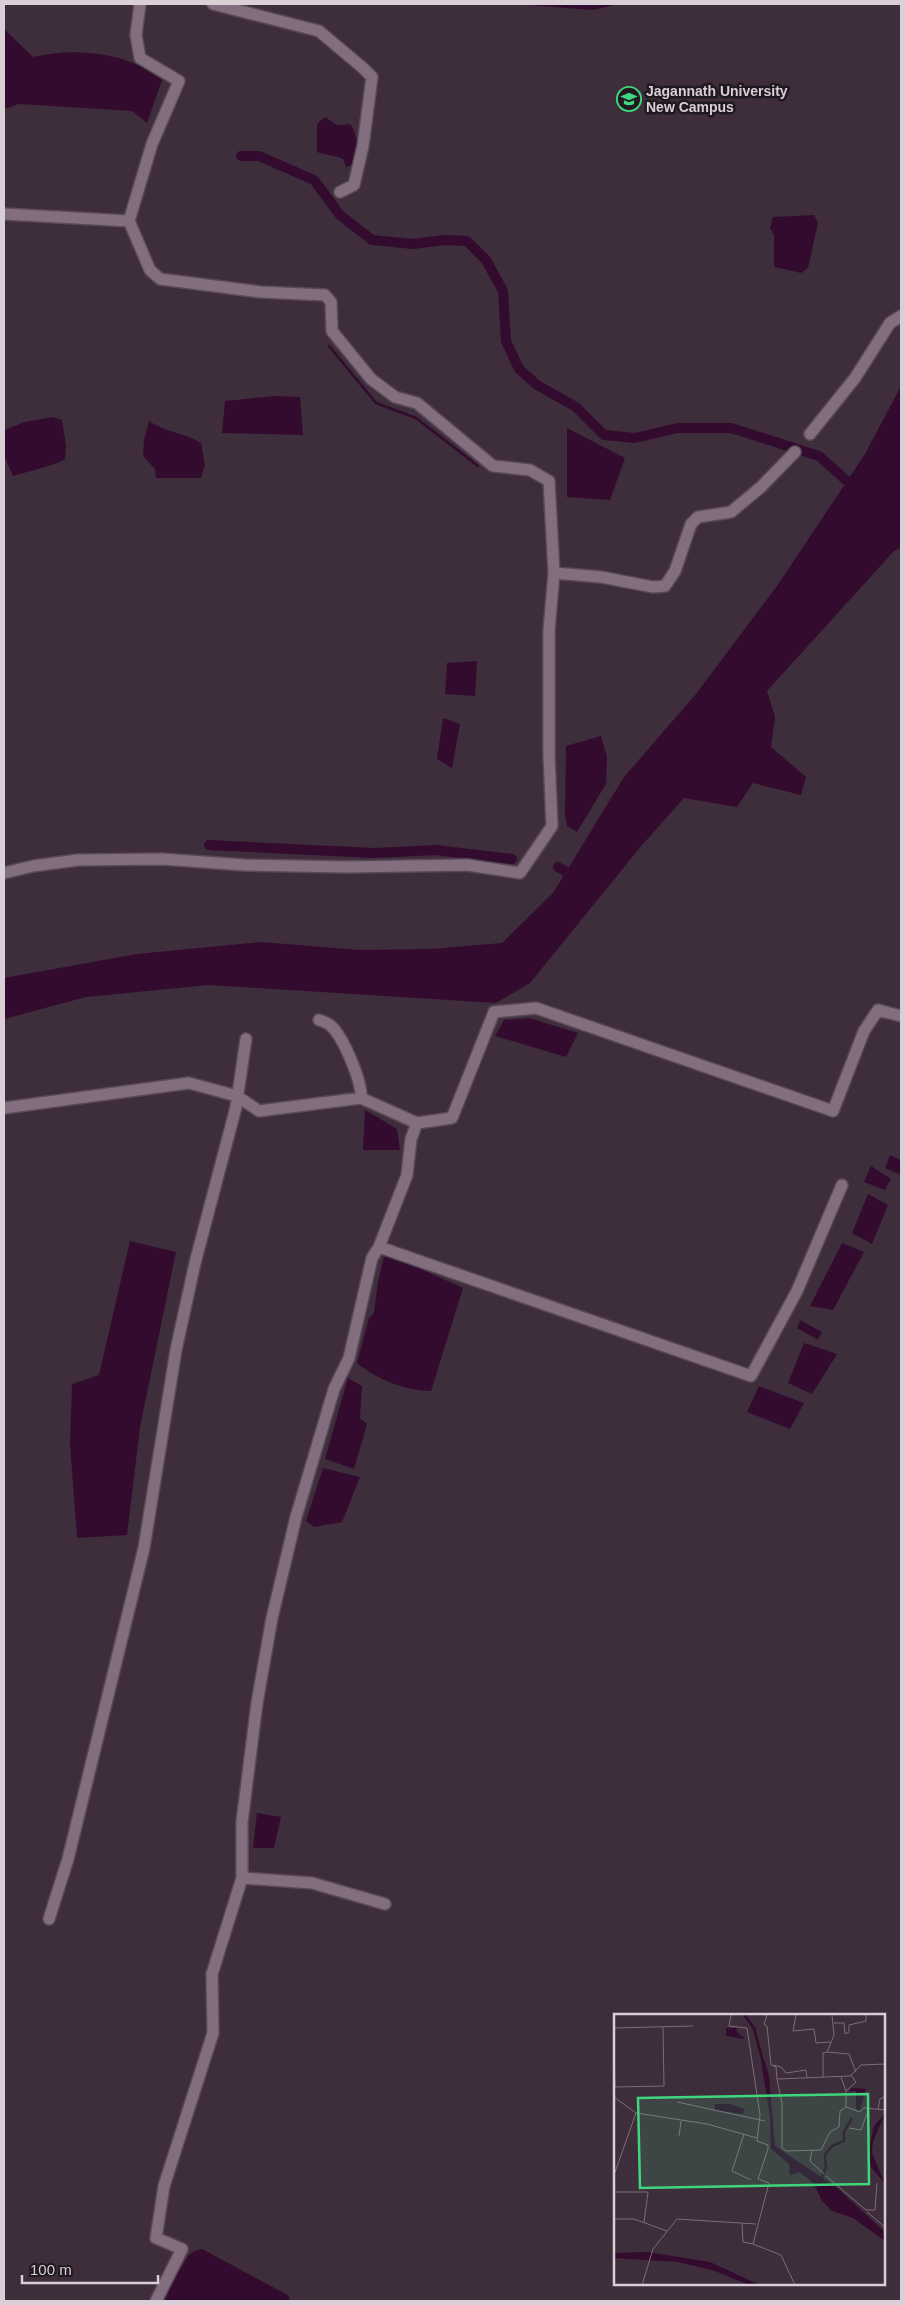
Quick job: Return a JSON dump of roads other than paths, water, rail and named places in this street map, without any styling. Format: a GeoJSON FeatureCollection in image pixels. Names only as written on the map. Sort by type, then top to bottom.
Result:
{"type":"FeatureCollection","features":[{"type":"Feature","properties":{"kind":"street"},"geometry":{"type":"LineString","coordinates":[[4,874],[33,866],[78,860],[162,859],[244,865],[338,867],[467,865],[520,873],[552,826],[549,755],[549,630],[554,572],[549,481],[530,470],[493,466],[417,403],[396,397],[371,379],[332,330],[331,302],[325,295],[261,292],[160,279],[150,270],[129,221],[152,144],[179,81],[140,58],[136,35],[140,4]]}},
{"type":"Feature","properties":{"kind":"street"},"geometry":{"type":"LineString","coordinates":[[212,4],[319,31],[364,68],[372,77],[364,146],[354,185],[340,192]]}},
{"type":"Feature","properties":{"kind":"street"},"geometry":{"type":"LineString","coordinates":[[4,214],[129,221]]}},
{"type":"Feature","properties":{"kind":"street"},"geometry":{"type":"LineString","coordinates":[[810,434],[855,378],[890,323],[901,316]]}},
{"type":"Feature","properties":{"kind":"street"},"geometry":{"type":"LineString","coordinates":[[554,572],[601,577],[653,588],[665,586],[675,570],[691,524],[698,517],[731,512],[761,487],[795,452]]}},
{"type":"Feature","properties":{"kind":"street"},"geometry":{"type":"LineString","coordinates":[[4,1108],[189,1082],[237,1096],[259,1111],[361,1098],[417,1123],[452,1118],[494,1012],[536,1008],[833,1111],[864,1031],[878,1010],[901,1016]]}},
{"type":"Feature","properties":{"kind":"street"},"geometry":{"type":"LineString","coordinates":[[319,1020],[329,1024],[346,1049],[362,1090],[361,1098]]}},
{"type":"Feature","properties":{"kind":"street"},"geometry":{"type":"LineString","coordinates":[[49,1919],[68,1859],[144,1548],[176,1350],[195,1263],[236,1107],[242,1079],[246,1038]]}},
{"type":"Feature","properties":{"kind":"street"},"geometry":{"type":"LineString","coordinates":[[156,2301],[182,2249],[156,2238],[164,2186],[213,2033],[212,1974],[242,1878],[242,1822],[257,1703],[272,1618],[296,1517],[334,1389],[349,1358],[372,1258],[379,1247],[407,1175],[411,1139],[417,1123]]}},
{"type":"Feature","properties":{"kind":"street"},"geometry":{"type":"LineString","coordinates":[[379,1247],[751,1376],[797,1291],[842,1185]]}},
{"type":"Feature","properties":{"kind":"street"},"geometry":{"type":"LineString","coordinates":[[242,1878],[312,1883],[384,1904]]}},
{"type":"Feature","properties":{"kind":"waterway"},"geometry":{"type":"LineString","coordinates":[[241,156],[259,156],[314,180],[340,215],[372,240],[413,244],[444,240],[467,241],[486,260],[503,291],[506,341],[519,369],[537,385],[576,407],[604,435],[635,438],[678,428],[731,428],[819,456],[857,490]]}},
{"type":"Feature","properties":{"kind":"waterway"},"geometry":{"type":"LineString","coordinates":[[329,346],[376,403],[416,418],[478,466]]}},
{"type":"Feature","properties":{"kind":"waterway"},"geometry":{"type":"LineString","coordinates":[[209,845],[374,853],[436,850],[512,859]]}},
{"type":"Feature","properties":{"kind":"waterway"},"geometry":{"type":"LineString","coordinates":[[558,867],[577,878]]}},
{"type":"Feature","properties":{"kind":"place","name":"Jagannath University New Campus"},"geometry":{"type":"Point","coordinates":[629,99]}}]}
